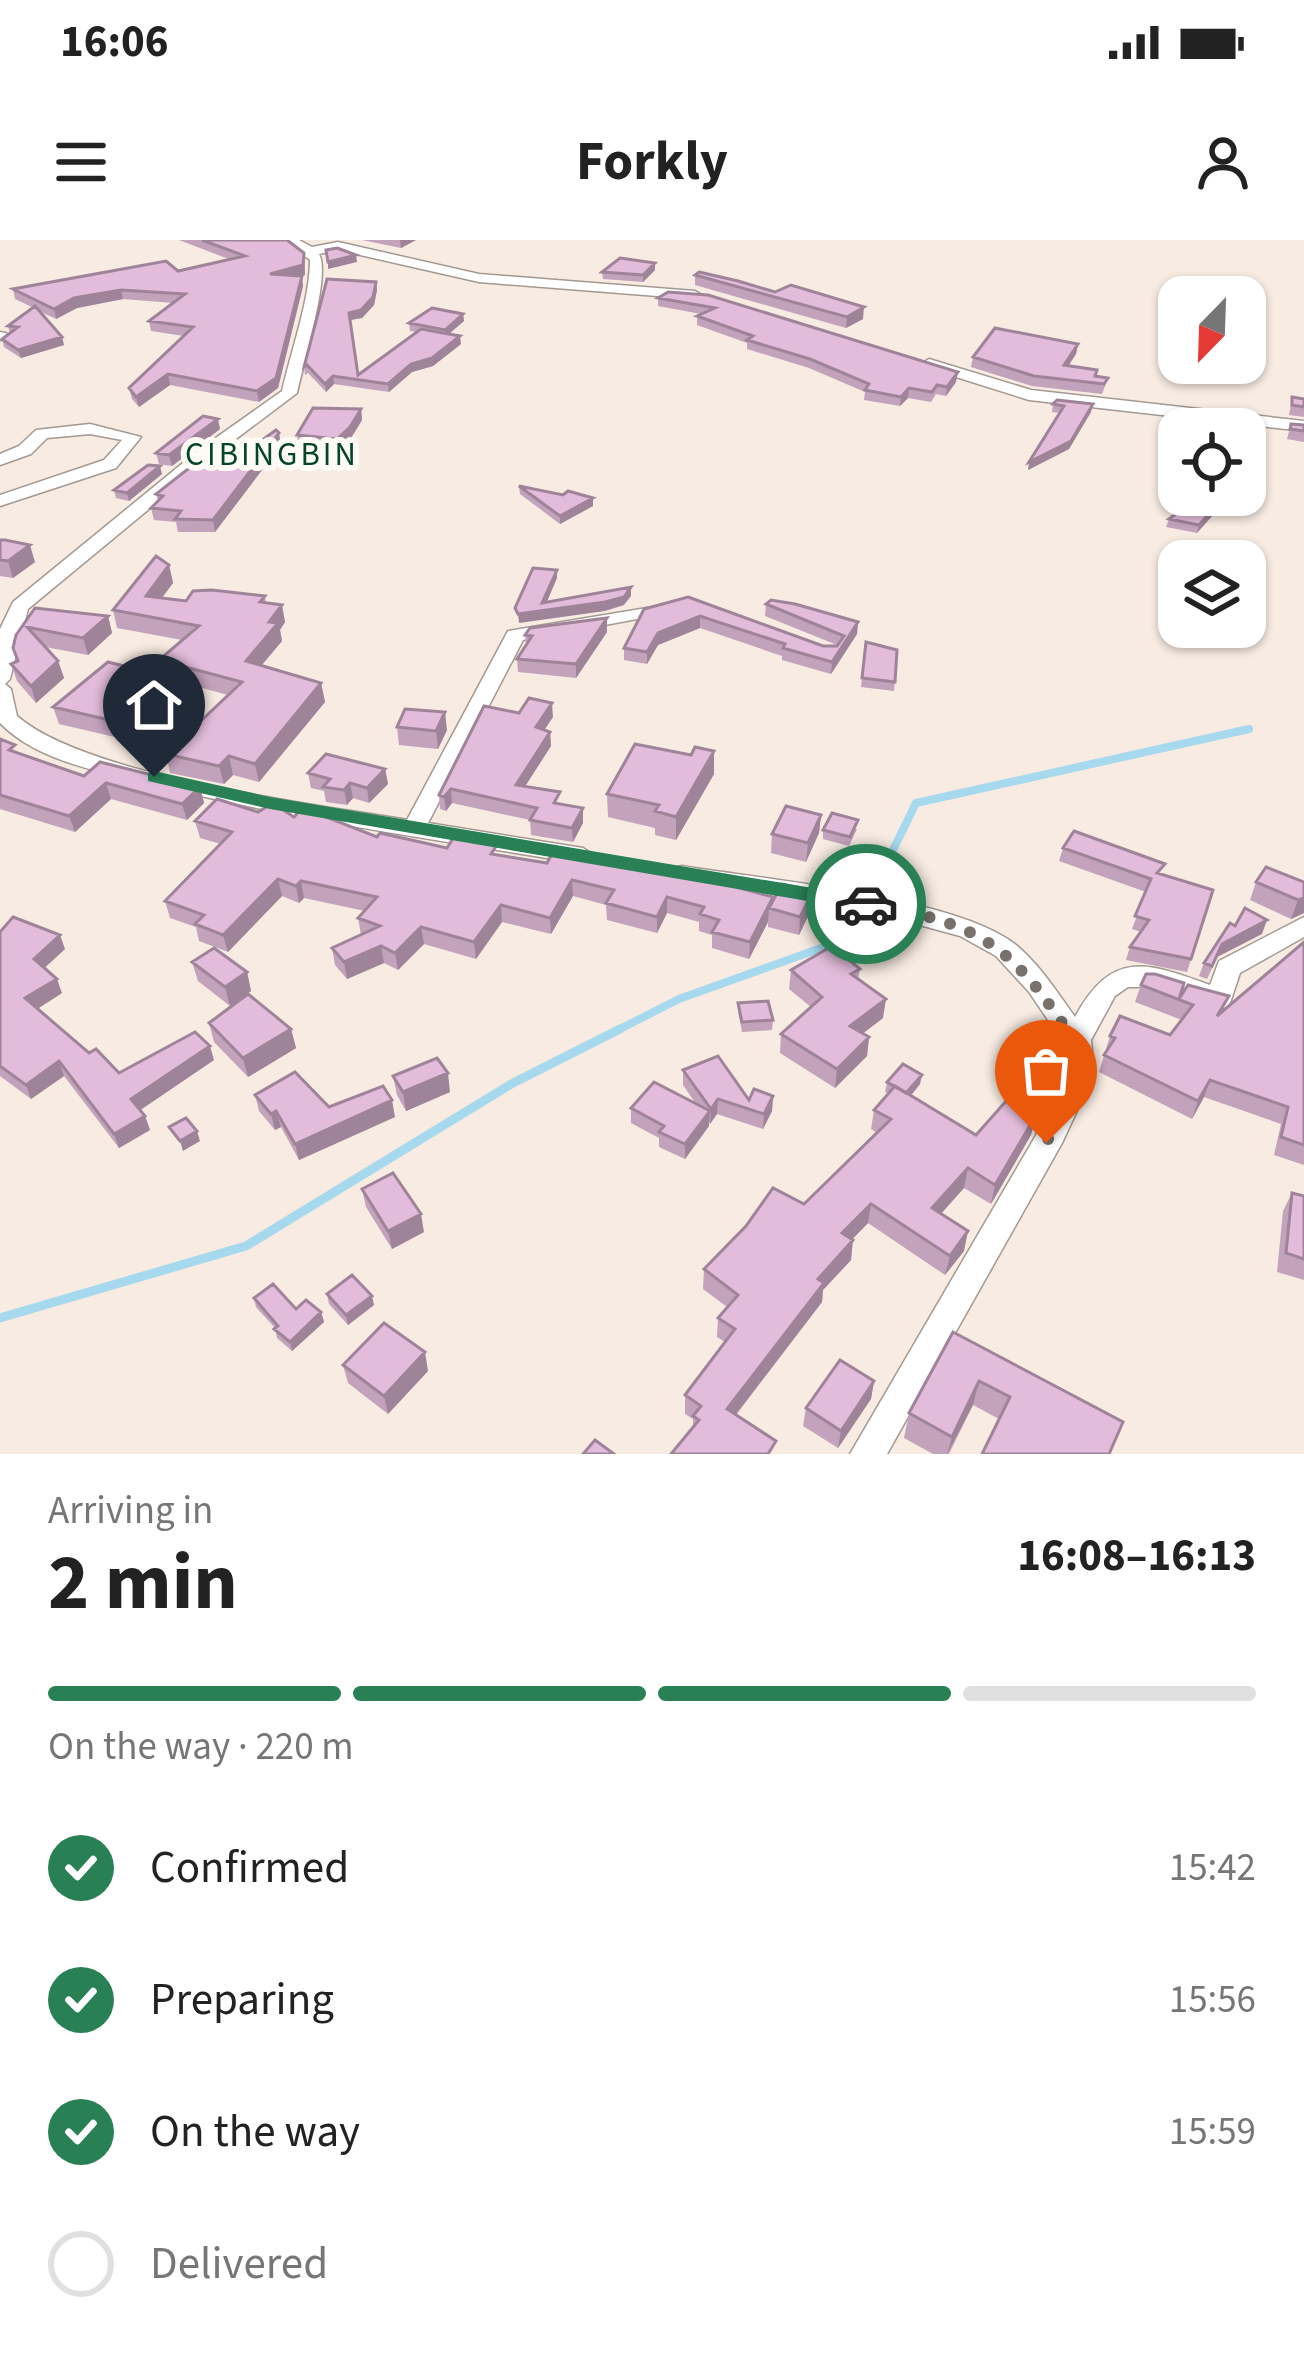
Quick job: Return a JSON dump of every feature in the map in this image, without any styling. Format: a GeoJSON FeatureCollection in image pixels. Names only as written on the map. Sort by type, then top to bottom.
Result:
{"type":"FeatureCollection","features":[{"type":"Feature","properties":{"kind":"street"},"geometry":{"type":"LineString","coordinates":[[0,679],[9,653],[8,632],[20,606],[206,454],[289,393],[317,285],[317,260],[290,240]]}},
{"type":"Feature","properties":{"kind":"street"},"geometry":{"type":"LineString","coordinates":[[306,252],[338,246],[479,278],[710,296]]}},
{"type":"Feature","properties":{"kind":"street"},"geometry":{"type":"LineString","coordinates":[[915,359],[1029,395],[1304,426]]}},
{"type":"Feature","properties":{"kind":"street"},"geometry":{"type":"LineString","coordinates":[[0,460],[26,450],[42,433],[90,429],[133,437],[110,464],[44,490],[0,501]]}},
{"type":"Feature","properties":{"kind":"street"},"geometry":{"type":"LineString","coordinates":[[414,828],[515,635],[607,621],[689,598]]}},
{"type":"Feature","properties":{"kind":"street"},"geometry":{"type":"LineString","coordinates":[[0,689],[10,722],[57,750],[270,803],[611,861]]}},
{"type":"Feature","properties":{"kind":"street"},"geometry":{"type":"LineString","coordinates":[[656,869],[894,909],[969,930],[1005,950],[1038,985],[1077,1040],[1080,1074],[1046,1143],[868,1454]]}},
{"type":"Feature","properties":{"kind":"street"},"geometry":{"type":"LineString","coordinates":[[1077,1040],[1108,985],[1123,977],[1153,979],[1220,999],[1228,968],[1304,926]]}},
{"type":"Feature","properties":{"kind":"building"},"geometry":{"type":"Polygon","coordinates":[[[202,240],[287,240],[304,253],[303,265],[270,274],[302,276],[276,378],[257,391],[168,374],[136,397],[129,388],[193,327],[149,321],[185,294],[121,290],[74,298],[54,309],[13,289],[166,261],[178,271],[245,256],[202,240]]]}},
{"type":"Feature","properties":{"kind":"building"},"geometry":{"type":"Polygon","coordinates":[[[337,248],[356,255],[328,262],[326,250],[337,248]]]}},
{"type":"Feature","properties":{"kind":"building"},"geometry":{"type":"Polygon","coordinates":[[[620,258],[655,263],[643,275],[602,272],[620,258]]]}},
{"type":"Feature","properties":{"kind":"building"},"geometry":{"type":"Polygon","coordinates":[[[699,272],[775,292],[791,285],[864,307],[847,317],[695,275],[699,272]]]}},
{"type":"Feature","properties":{"kind":"building"},"geometry":{"type":"Polygon","coordinates":[[[327,279],[376,282],[373,297],[361,310],[349,313],[358,375],[421,329],[460,336],[432,358],[411,364],[388,384],[333,376],[325,384],[304,367],[327,279]]]}},
{"type":"Feature","properties":{"kind":"building"},"geometry":{"type":"Polygon","coordinates":[[[668,292],[708,295],[958,372],[947,387],[937,385],[932,392],[909,388],[901,397],[865,390],[869,384],[747,340],[753,336],[697,316],[715,308],[658,298],[668,292]]]}},
{"type":"Feature","properties":{"kind":"building"},"geometry":{"type":"Polygon","coordinates":[[[35,306],[62,337],[18,350],[2,339],[18,327],[8,326],[35,306]]]}},
{"type":"Feature","properties":{"kind":"building"},"geometry":{"type":"Polygon","coordinates":[[[432,308],[463,314],[445,330],[409,323],[432,308]]]}},
{"type":"Feature","properties":{"kind":"building"},"geometry":{"type":"Polygon","coordinates":[[[995,328],[1078,344],[1064,365],[1097,370],[1095,376],[1108,378],[1104,384],[1034,376],[973,357],[995,328]]]}},
{"type":"Feature","properties":{"kind":"building"},"geometry":{"type":"Polygon","coordinates":[[[1292,397],[1304,399],[1304,407],[1292,405],[1292,397]]]}},
{"type":"Feature","properties":{"kind":"building"},"geometry":{"type":"Polygon","coordinates":[[[1057,400],[1093,404],[1071,441],[1029,462],[1064,406],[1053,404],[1057,400]]]}},
{"type":"Feature","properties":{"kind":"building"},"geometry":{"type":"Polygon","coordinates":[[[313,408],[361,409],[337,439],[297,435],[313,408]]]}},
{"type":"Feature","properties":{"kind":"building"},"geometry":{"type":"Polygon","coordinates":[[[203,416],[218,419],[169,455],[156,453],[203,416]]]}},
{"type":"Feature","properties":{"kind":"building"},"geometry":{"type":"Polygon","coordinates":[[[276,430],[279,433],[213,520],[175,519],[181,511],[151,508],[163,496],[156,494],[193,465],[225,467],[276,430]]]}},
{"type":"Feature","properties":{"kind":"building"},"geometry":{"type":"Polygon","coordinates":[[[148,465],[160,466],[127,493],[114,490],[148,465]]]}},
{"type":"Feature","properties":{"kind":"building"},"geometry":{"type":"Polygon","coordinates":[[[519,486],[563,495],[568,491],[593,498],[560,516],[519,486]]]}},
{"type":"Feature","properties":{"kind":"building"},"geometry":{"type":"Polygon","coordinates":[[[1173,516],[1207,516],[1199,525],[1169,519],[1173,516]]]}},
{"type":"Feature","properties":{"kind":"building"},"geometry":{"type":"Polygon","coordinates":[[[0,540],[30,545],[8,561],[0,560],[0,540]]]}},
{"type":"Feature","properties":{"kind":"building"},"geometry":{"type":"Polygon","coordinates":[[[156,556],[169,565],[146,596],[186,601],[193,591],[212,590],[265,596],[260,602],[282,605],[269,622],[278,623],[246,661],[321,683],[255,764],[229,756],[219,766],[166,754],[242,682],[159,660],[199,626],[113,610],[156,556]]]}},
{"type":"Feature","properties":{"kind":"building"},"geometry":{"type":"Polygon","coordinates":[[[533,568],[557,570],[542,603],[631,587],[624,597],[605,602],[518,614],[515,608],[533,568]]]}},
{"type":"Feature","properties":{"kind":"building"},"geometry":{"type":"Polygon","coordinates":[[[688,597],[823,646],[837,646],[844,636],[766,604],[771,600],[795,604],[858,622],[832,662],[700,616],[658,633],[647,652],[624,648],[644,609],[688,597]]]}},
{"type":"Feature","properties":{"kind":"building"},"geometry":{"type":"Polygon","coordinates":[[[35,608],[108,616],[83,638],[27,627],[58,661],[31,686],[11,664],[18,661],[13,648],[16,635],[35,608]]]}},
{"type":"Feature","properties":{"kind":"building"},"geometry":{"type":"Polygon","coordinates":[[[607,618],[576,664],[517,659],[532,636],[525,635],[530,628],[607,618]]]}},
{"type":"Feature","properties":{"kind":"building"},"geometry":{"type":"Polygon","coordinates":[[[866,642],[897,650],[895,682],[862,678],[866,642]]]}},
{"type":"Feature","properties":{"kind":"building"},"geometry":{"type":"Polygon","coordinates":[[[108,662],[164,676],[114,721],[53,707],[108,662]]]}},
{"type":"Feature","properties":{"kind":"building"},"geometry":{"type":"Polygon","coordinates":[[[529,698],[552,703],[536,727],[550,732],[516,785],[560,792],[554,803],[583,808],[572,828],[530,820],[537,808],[451,789],[444,797],[439,795],[484,706],[519,713],[529,698]]]}},
{"type":"Feature","properties":{"kind":"building"},"geometry":{"type":"Polygon","coordinates":[[[405,709],[445,712],[436,731],[397,727],[405,709]]]}},
{"type":"Feature","properties":{"kind":"building"},"geometry":{"type":"Polygon","coordinates":[[[0,739],[15,745],[9,750],[84,776],[100,762],[200,787],[182,804],[106,783],[69,816],[0,795],[0,739]]]}},
{"type":"Feature","properties":{"kind":"building"},"geometry":{"type":"Polygon","coordinates":[[[635,744],[691,755],[695,747],[714,751],[676,817],[655,811],[659,805],[607,794],[635,744]]]}},
{"type":"Feature","properties":{"kind":"building"},"geometry":{"type":"Polygon","coordinates":[[[326,754],[385,769],[367,788],[350,783],[344,790],[323,787],[330,779],[308,773],[326,754]]]}},
{"type":"Feature","properties":{"kind":"building"},"geometry":{"type":"Polygon","coordinates":[[[217,799],[258,812],[273,803],[294,817],[303,807],[324,811],[321,815],[377,837],[380,833],[447,848],[457,832],[499,842],[491,854],[547,863],[555,848],[702,873],[712,876],[710,880],[773,897],[750,942],[712,932],[719,920],[700,914],[704,907],[667,897],[657,917],[606,903],[614,890],[572,880],[550,918],[501,905],[474,942],[421,927],[395,953],[381,946],[344,962],[332,948],[380,926],[358,918],[377,897],[301,881],[296,886],[278,879],[223,935],[195,924],[204,915],[165,901],[232,832],[195,821],[217,799]]]}},
{"type":"Feature","properties":{"kind":"building"},"geometry":{"type":"Polygon","coordinates":[[[786,806],[821,815],[808,843],[772,834],[786,806]]]}},
{"type":"Feature","properties":{"kind":"building"},"geometry":{"type":"Polygon","coordinates":[[[832,813],[858,820],[850,837],[823,830],[832,813]]]}},
{"type":"Feature","properties":{"kind":"building"},"geometry":{"type":"Polygon","coordinates":[[[1074,831],[1165,864],[1157,873],[1213,890],[1191,959],[1130,947],[1149,920],[1135,916],[1151,879],[1063,848],[1074,831]]]}},
{"type":"Feature","properties":{"kind":"building"},"geometry":{"type":"Polygon","coordinates":[[[1266,867],[1304,882],[1304,898],[1298,900],[1256,882],[1266,867]]]}},
{"type":"Feature","properties":{"kind":"building"},"geometry":{"type":"Polygon","coordinates":[[[782,884],[813,891],[800,917],[769,908],[782,884]]]}},
{"type":"Feature","properties":{"kind":"building"},"geometry":{"type":"Polygon","coordinates":[[[1245,908],[1267,920],[1222,944],[1212,966],[1204,963],[1230,923],[1235,926],[1245,908]]]}},
{"type":"Feature","properties":{"kind":"building"},"geometry":{"type":"Polygon","coordinates":[[[13,917],[60,935],[34,959],[57,979],[25,998],[89,1053],[96,1049],[119,1073],[195,1032],[210,1046],[131,1099],[145,1116],[114,1134],[59,1061],[26,1085],[0,1066],[0,932],[13,917]]]}},
{"type":"Feature","properties":{"kind":"building"},"geometry":{"type":"Polygon","coordinates":[[[1304,942],[1304,1145],[1281,1137],[1288,1107],[1210,1080],[1198,1101],[1104,1055],[1115,1038],[1110,1036],[1120,1016],[1170,1035],[1193,1005],[1141,985],[1146,974],[1184,983],[1179,999],[1188,985],[1229,996],[1217,1016],[1304,942]]]}},
{"type":"Feature","properties":{"kind":"building"},"geometry":{"type":"Polygon","coordinates":[[[832,946],[860,969],[851,974],[886,999],[850,1026],[869,1037],[837,1069],[781,1034],[822,997],[791,970],[832,946]]]}},
{"type":"Feature","properties":{"kind":"building"},"geometry":{"type":"Polygon","coordinates":[[[214,948],[247,972],[225,987],[192,962],[214,948]]]}},
{"type":"Feature","properties":{"kind":"building"},"geometry":{"type":"Polygon","coordinates":[[[248,994],[291,1029],[243,1058],[209,1023],[248,994]]]}},
{"type":"Feature","properties":{"kind":"building"},"geometry":{"type":"Polygon","coordinates":[[[768,1001],[773,1020],[742,1022],[738,1003],[768,1001]]]}},
{"type":"Feature","properties":{"kind":"building"},"geometry":{"type":"Polygon","coordinates":[[[1031,1026],[1063,1039],[1032,1112],[1036,1115],[995,1185],[968,1168],[932,1208],[968,1231],[950,1256],[871,1204],[842,1233],[853,1240],[818,1279],[824,1283],[727,1409],[776,1441],[768,1454],[671,1454],[699,1420],[693,1416],[701,1406],[685,1395],[735,1329],[718,1318],[738,1295],[704,1269],[746,1226],[773,1188],[804,1204],[891,1119],[874,1110],[895,1086],[976,1135],[1015,1091],[1028,1066],[1013,1060],[1031,1026]]]}},
{"type":"Feature","properties":{"kind":"building"},"geometry":{"type":"Polygon","coordinates":[[[718,1056],[749,1100],[754,1089],[773,1096],[764,1114],[718,1099],[711,1109],[683,1070],[718,1056]]]}},
{"type":"Feature","properties":{"kind":"building"},"geometry":{"type":"Polygon","coordinates":[[[437,1058],[448,1073],[403,1092],[393,1076],[437,1058]]]}},
{"type":"Feature","properties":{"kind":"building"},"geometry":{"type":"Polygon","coordinates":[[[903,1064],[922,1075],[906,1093],[887,1082],[903,1064]]]}},
{"type":"Feature","properties":{"kind":"building"},"geometry":{"type":"Polygon","coordinates":[[[295,1072],[329,1107],[383,1086],[392,1100],[295,1144],[276,1111],[271,1114],[255,1095],[295,1072]]]}},
{"type":"Feature","properties":{"kind":"building"},"geometry":{"type":"Polygon","coordinates":[[[654,1082],[710,1111],[685,1144],[659,1132],[664,1126],[631,1108],[654,1082]]]}},
{"type":"Feature","properties":{"kind":"building"},"geometry":{"type":"Polygon","coordinates":[[[186,1118],[197,1131],[180,1141],[169,1127],[186,1118]]]}},
{"type":"Feature","properties":{"kind":"building"},"geometry":{"type":"Polygon","coordinates":[[[393,1173],[421,1214],[388,1231],[362,1189],[393,1173]]]}},
{"type":"Feature","properties":{"kind":"building"},"geometry":{"type":"Polygon","coordinates":[[[1292,1193],[1304,1196],[1304,1259],[1286,1253],[1292,1193]]]}},
{"type":"Feature","properties":{"kind":"building"},"geometry":{"type":"Polygon","coordinates":[[[352,1275],[372,1296],[346,1315],[327,1294],[352,1275]]]}},
{"type":"Feature","properties":{"kind":"building"},"geometry":{"type":"Polygon","coordinates":[[[273,1284],[296,1309],[306,1300],[321,1312],[290,1342],[274,1329],[278,1326],[254,1298],[273,1284]]]}},
{"type":"Feature","properties":{"kind":"building"},"geometry":{"type":"Polygon","coordinates":[[[384,1323],[425,1352],[384,1396],[343,1365],[384,1323]]]}},
{"type":"Feature","properties":{"kind":"building"},"geometry":{"type":"Polygon","coordinates":[[[953,1332],[1123,1422],[1109,1454],[982,1454],[1010,1397],[979,1381],[952,1437],[909,1413],[953,1332]]]}},
{"type":"Feature","properties":{"kind":"building"},"geometry":{"type":"Polygon","coordinates":[[[840,1360],[874,1381],[841,1431],[806,1408],[840,1360]]]}},
{"type":"Feature","properties":{"kind":"building"},"geometry":{"type":"Polygon","coordinates":[[[595,1440],[614,1454],[583,1454],[595,1440]]]}},
{"type":"Feature","properties":{"kind":"waterway"},"geometry":{"type":"LineString","coordinates":[[871,895],[916,803],[1249,729]]}},
{"type":"Feature","properties":{"kind":"waterway"},"geometry":{"type":"LineString","coordinates":[[614,1032],[679,999],[849,938],[862,913]]}},
{"type":"Feature","properties":{"kind":"waterway"},"geometry":{"type":"LineString","coordinates":[[0,1318],[246,1246],[513,1083],[620,1029]]}},
{"type":"Feature","properties":{"kind":"way so far"},"geometry":{"type":"LineString","coordinates":[[866,904],[969,930],[1005,950],[1038,985],[1077,1040],[1080,1074],[1046,1143]]}},
{"type":"Feature","properties":{"kind":"district","name":"CIBINGBIN"},"geometry":{"type":"Point","coordinates":[272,453]}},
{"type":"Feature","properties":{"kind":"route"},"geometry":{"type":"LineString","coordinates":[[154,777],[270,803],[866,904]]}}]}
